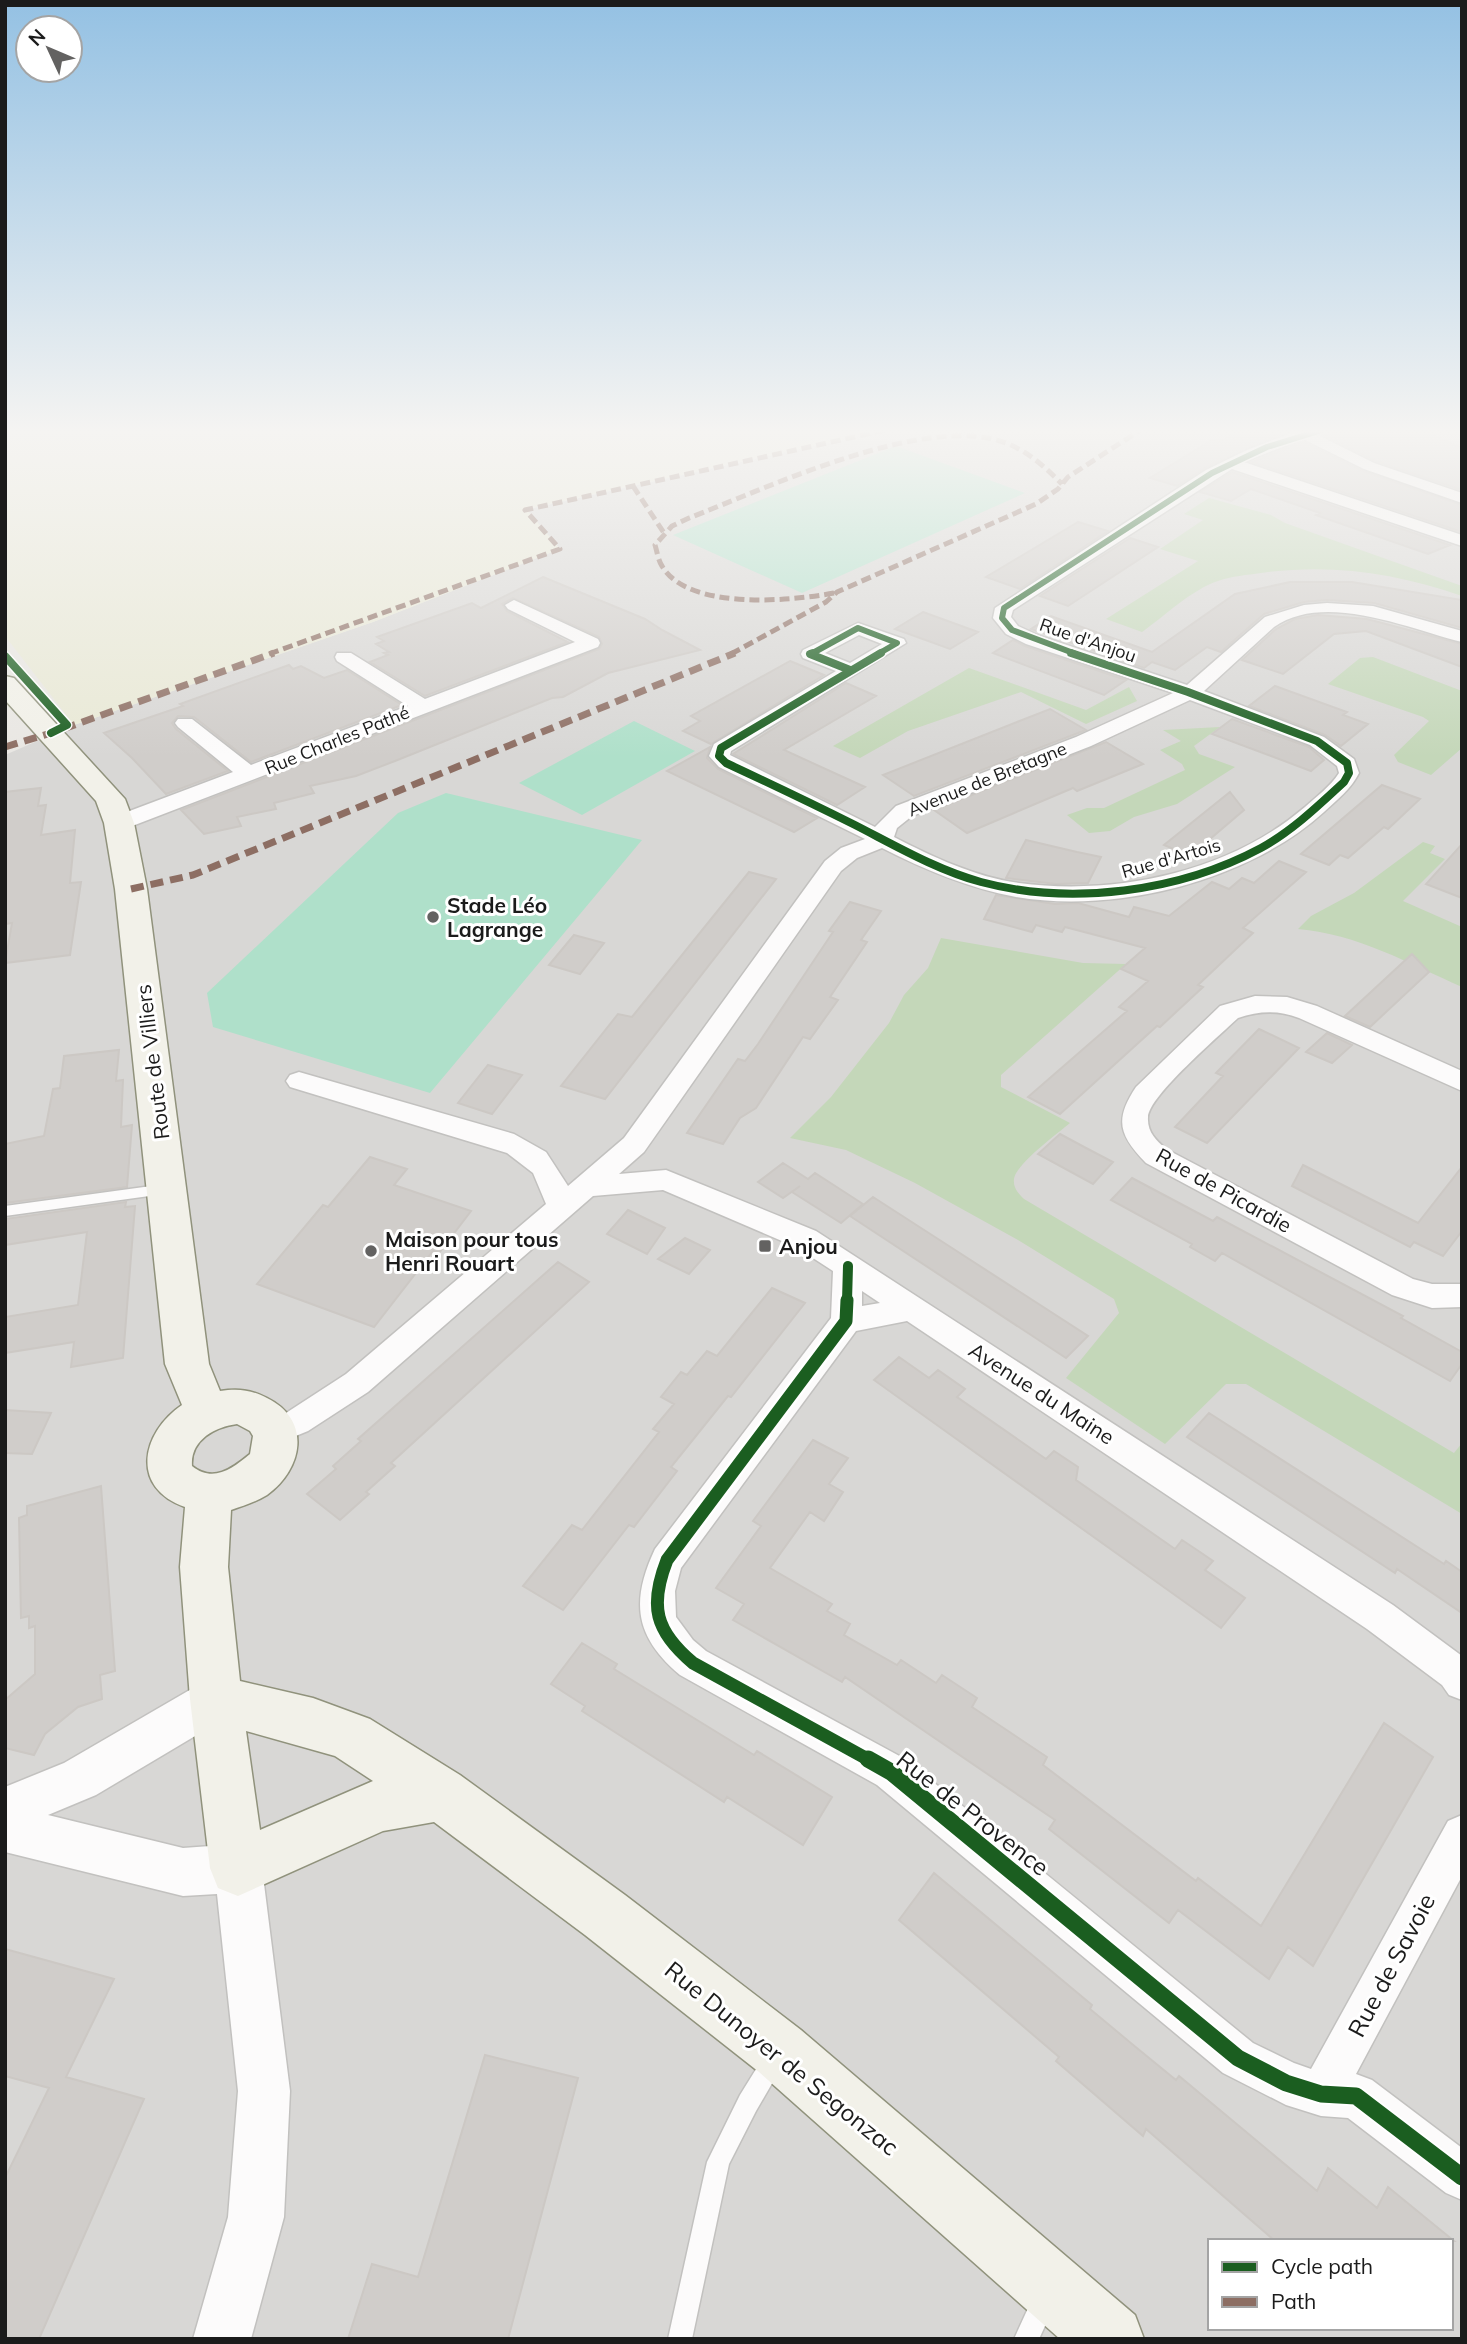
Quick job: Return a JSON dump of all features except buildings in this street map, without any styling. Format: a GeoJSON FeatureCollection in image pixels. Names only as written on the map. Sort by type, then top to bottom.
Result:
{"type":"FeatureCollection","features":[{"type":"Feature","properties":{"kind":"main road"},"geometry":{"type":"LineString","coordinates":[[5,684],[51,733],[115,811]]}},
{"type":"Feature","properties":{"kind":"main road","name":"Route de Villiers"},"geometry":{"type":"LineString","coordinates":[[115,811],[131,889],[187,1364],[207,1412]]}},
{"type":"Feature","properties":{"kind":"main road"},"geometry":{"type":"LineString","coordinates":[[242,1406],[258,1411],[269,1419],[276,1431],[275,1454],[258,1476],[243,1486],[209,1495],[192,1492],[179,1485],[171,1474],[168,1460],[171,1446],[179,1432],[207,1412],[242,1406]]}},
{"type":"Feature","properties":{"kind":"main road"},"geometry":{"type":"LineString","coordinates":[[209,1495],[204,1567],[216,1699],[238,1868],[380,1805],[441,1794]]}},
{"type":"Feature","properties":{"kind":"main road","name":"Rue Dunoyer de Segonzac"},"geometry":{"type":"LineString","coordinates":[[216,1699],[277,1713],[352,1737],[441,1794],[605,1915],[780,2051],[1111,2339]]}},
{"type":"Feature","properties":{"kind":"street","name":"Rue d'Anjou"},"geometry":{"type":"LineString","coordinates":[[1113,538],[1004,608],[1002,618],[1012,630],[1033,640],[1188,692]]}},
{"type":"Feature","properties":{"kind":"street","name":"Rue Charles Pathé"},"geometry":{"type":"LineString","coordinates":[[185,723],[250,775],[422,706],[591,643],[514,606]]}},
{"type":"Feature","properties":{"kind":"street","name":"Avenue de Bretagne"},"geometry":{"type":"LineString","coordinates":[[882,840],[887,825],[904,811],[1120,725],[1188,692],[1223,665],[1266,622],[1301,611],[1339,608],[1375,611],[1405,618],[1462,637]]}},
{"type":"Feature","properties":{"kind":"street","name":"Rue Charles Pathé"},"geometry":{"type":"LineString","coordinates":[[344,657],[422,706]]}},
{"type":"Feature","properties":{"kind":"street"},"geometry":{"type":"LineString","coordinates":[[850,670],[721,748],[719,756],[726,762],[882,840]]}},
{"type":"Feature","properties":{"kind":"street","name":"Rue d'Artois"},"geometry":{"type":"LineString","coordinates":[[882,840],[943,869],[984,883],[1029,892],[1116,892],[1148,886],[1221,865],[1261,846],[1291,829],[1344,782],[1349,773],[1347,763],[1317,741],[1188,692]]}},
{"type":"Feature","properties":{"kind":"street"},"geometry":{"type":"LineString","coordinates":[[115,811],[250,775]]}},
{"type":"Feature","properties":{"kind":"street"},"geometry":{"type":"LineString","coordinates":[[276,1431],[297,1422],[357,1383],[634,1145],[833,866],[849,853],[882,840]]}},
{"type":"Feature","properties":{"kind":"street","name":"Rue de Picardie"},"geometry":{"type":"LineString","coordinates":[[1462,1082],[1308,1012],[1287,1005],[1255,1004],[1228,1012],[1145,1093],[1135,1106],[1133,1124],[1139,1140],[1156,1156],[1403,1287],[1432,1296],[1462,1295]]}},
{"type":"Feature","properties":{"kind":"street"},"geometry":{"type":"LineString","coordinates":[[299,1081],[504,1141],[531,1152],[555,1184],[562,1209]]}},
{"type":"Feature","properties":{"kind":"street"},"geometry":{"type":"LineString","coordinates":[[634,1145],[666,1180]]}},
{"type":"Feature","properties":{"kind":"street","name":"Avenue du Maine"},"geometry":{"type":"LineString","coordinates":[[589,1186],[666,1180],[792,1232],[914,1308],[1380,1617],[1455,1674],[1462,1683]]}},
{"type":"Feature","properties":{"kind":"street"},"geometry":{"type":"LineString","coordinates":[[848,1266],[846,1321],[914,1308]]}},
{"type":"Feature","properties":{"kind":"street","name":"Rue de Provence"},"geometry":{"type":"LineString","coordinates":[[846,1321],[667,1560],[655,1593],[661,1629],[678,1652],[693,1663],[891,1772],[1238,2058],[1286,2083],[1321,2094],[1356,2096],[1462,2178]]}},
{"type":"Feature","properties":{"kind":"street"},"geometry":{"type":"LineString","coordinates":[[5,1810],[80,1779],[216,1699]]}},
{"type":"Feature","properties":{"kind":"street"},"geometry":{"type":"LineString","coordinates":[[5,1828],[183,1872],[238,1868],[264,2091],[256,2217],[222,2339]]}},
{"type":"Feature","properties":{"kind":"street","name":"Rue de Savoie"},"geometry":{"type":"LineString","coordinates":[[1321,2094],[1462,1835]]}},
{"type":"Feature","properties":{"kind":"lane"},"geometry":{"type":"LineString","coordinates":[[5,1211],[167,1189]]}},
{"type":"Feature","properties":{"kind":"lane"},"geometry":{"type":"LineString","coordinates":[[680,2339],[718,2162],[748,2103],[780,2051]]}},
{"type":"Feature","properties":{"kind":"lane"},"geometry":{"type":"LineString","coordinates":[[1026,2339],[1052,2286]]}},
{"type":"Feature","properties":{"kind":"shaded area"},"geometry":{"type":"Polygon","coordinates":[[[550,538],[1462,538],[1462,2339],[5,2339],[5,755],[74,725],[373,622],[560,549],[550,538]]]}},
{"type":"Feature","properties":{"kind":"green space"},"geometry":{"type":"Polygon","coordinates":[[[5,538],[551,538],[560,549],[373,622],[74,725],[5,636],[5,538]]]}},
{"type":"Feature","properties":{"kind":"green space"},"geometry":{"type":"Polygon","coordinates":[[[681,538],[924,538],[802,593],[681,538]]]}},
{"type":"Feature","properties":{"kind":"green space"},"geometry":{"type":"Polygon","coordinates":[[[1176,538],[1328,538],[1462,586],[1462,596],[1413,581],[1363,572],[1287,570],[1223,579],[1208,585],[1142,632],[1106,619],[1198,561],[1160,549],[1176,538]]]}},
{"type":"Feature","properties":{"kind":"green space"},"geometry":{"type":"Polygon","coordinates":[[[1373,657],[1462,691],[1462,748],[1431,775],[1398,762],[1394,755],[1429,721],[1328,684],[1360,658],[1373,657]]]}},
{"type":"Feature","properties":{"kind":"green space"},"geometry":{"type":"Polygon","coordinates":[[[969,668],[1086,710],[1129,687],[1137,701],[1086,724],[1021,692],[908,731],[860,758],[833,746],[969,668]]]}},
{"type":"Feature","properties":{"kind":"green space"},"geometry":{"type":"Polygon","coordinates":[[[634,721],[695,751],[582,815],[519,783],[634,721]]]}},
{"type":"Feature","properties":{"kind":"green space"},"geometry":{"type":"Polygon","coordinates":[[[1220,727],[1194,746],[1199,754],[1235,767],[1177,804],[1134,817],[1110,831],[1089,833],[1067,815],[1087,808],[1104,808],[1185,770],[1182,764],[1160,750],[1181,741],[1163,730],[1220,727]]]}},
{"type":"Feature","properties":{"kind":"green space","name":"Stade Léo Lagrange"},"geometry":{"type":"Polygon","coordinates":[[[446,793],[642,840],[430,1093],[213,1027],[207,993],[398,813],[446,793]]]}},
{"type":"Feature","properties":{"kind":"green space"},"geometry":{"type":"Polygon","coordinates":[[[1423,842],[1435,846],[1430,853],[1445,859],[1403,901],[1462,927],[1462,987],[1362,943],[1298,929],[1311,916],[1354,893],[1423,842]]]}},
{"type":"Feature","properties":{"kind":"green space"},"geometry":{"type":"Polygon","coordinates":[[[941,938],[1083,963],[1126,964],[1001,1075],[1001,1087],[1070,1123],[1022,1165],[1014,1179],[1016,1190],[1024,1199],[1454,1453],[1462,1443],[1462,1514],[1246,1384],[1226,1384],[1165,1444],[1066,1378],[1119,1313],[1114,1299],[1018,1240],[915,1183],[846,1150],[790,1138],[831,1097],[889,1023],[904,995],[928,968],[941,938]]]}},
{"type":"Feature","properties":{"kind":"marked path"},"geometry":{"type":"LineString","coordinates":[[63,729],[560,549],[550,538]]}},
{"type":"Feature","properties":{"kind":"marked path"},"geometry":{"type":"LineString","coordinates":[[661,538],[655,545],[662,566],[678,582],[701,592],[729,598],[759,600],[814,597],[834,593]]}},
{"type":"Feature","properties":{"kind":"marked path"},"geometry":{"type":"LineString","coordinates":[[131,889],[193,875],[732,654],[826,602],[837,592],[958,538]]}},
{"type":"Feature","properties":{"kind":"marked path"},"geometry":{"type":"LineString","coordinates":[[5,747],[51,733]]}},
{"type":"Feature","properties":{"kind":"cycle path"},"geometry":{"type":"LineString","coordinates":[[850,670],[810,654],[858,628],[897,643],[721,748],[719,756],[726,763],[927,861],[981,882],[1017,890],[1099,892],[1142,887],[1184,878],[1261,848],[1292,828],[1344,782],[1349,773],[1347,763],[1317,741],[1188,692],[1033,640],[1012,630],[1002,618],[1004,608],[1111,538]]}},
{"type":"Feature","properties":{"kind":"cycle path"},"geometry":{"type":"LineString","coordinates":[[5,656],[67,725],[51,733]]}},
{"type":"Feature","properties":{"kind":"cycle path"},"geometry":{"type":"LineString","coordinates":[[848,1266],[846,1321],[667,1560],[657,1591],[656,1604],[662,1629],[670,1641],[693,1663],[891,1772],[1238,2058],[1286,2083],[1321,2094],[1356,2096],[1462,2177]]}},
{"type":"Feature","properties":{"kind":"place","name":"Stade Léo Lagrange"},"geometry":{"type":"Point","coordinates":[433,917]}},
{"type":"Feature","properties":{"kind":"place","name":"Anjou"},"geometry":{"type":"Point","coordinates":[765,1246]}},
{"type":"Feature","properties":{"kind":"place","name":"Maison pour tous Henri Rouart"},"geometry":{"type":"Point","coordinates":[371,1251]}}]}
